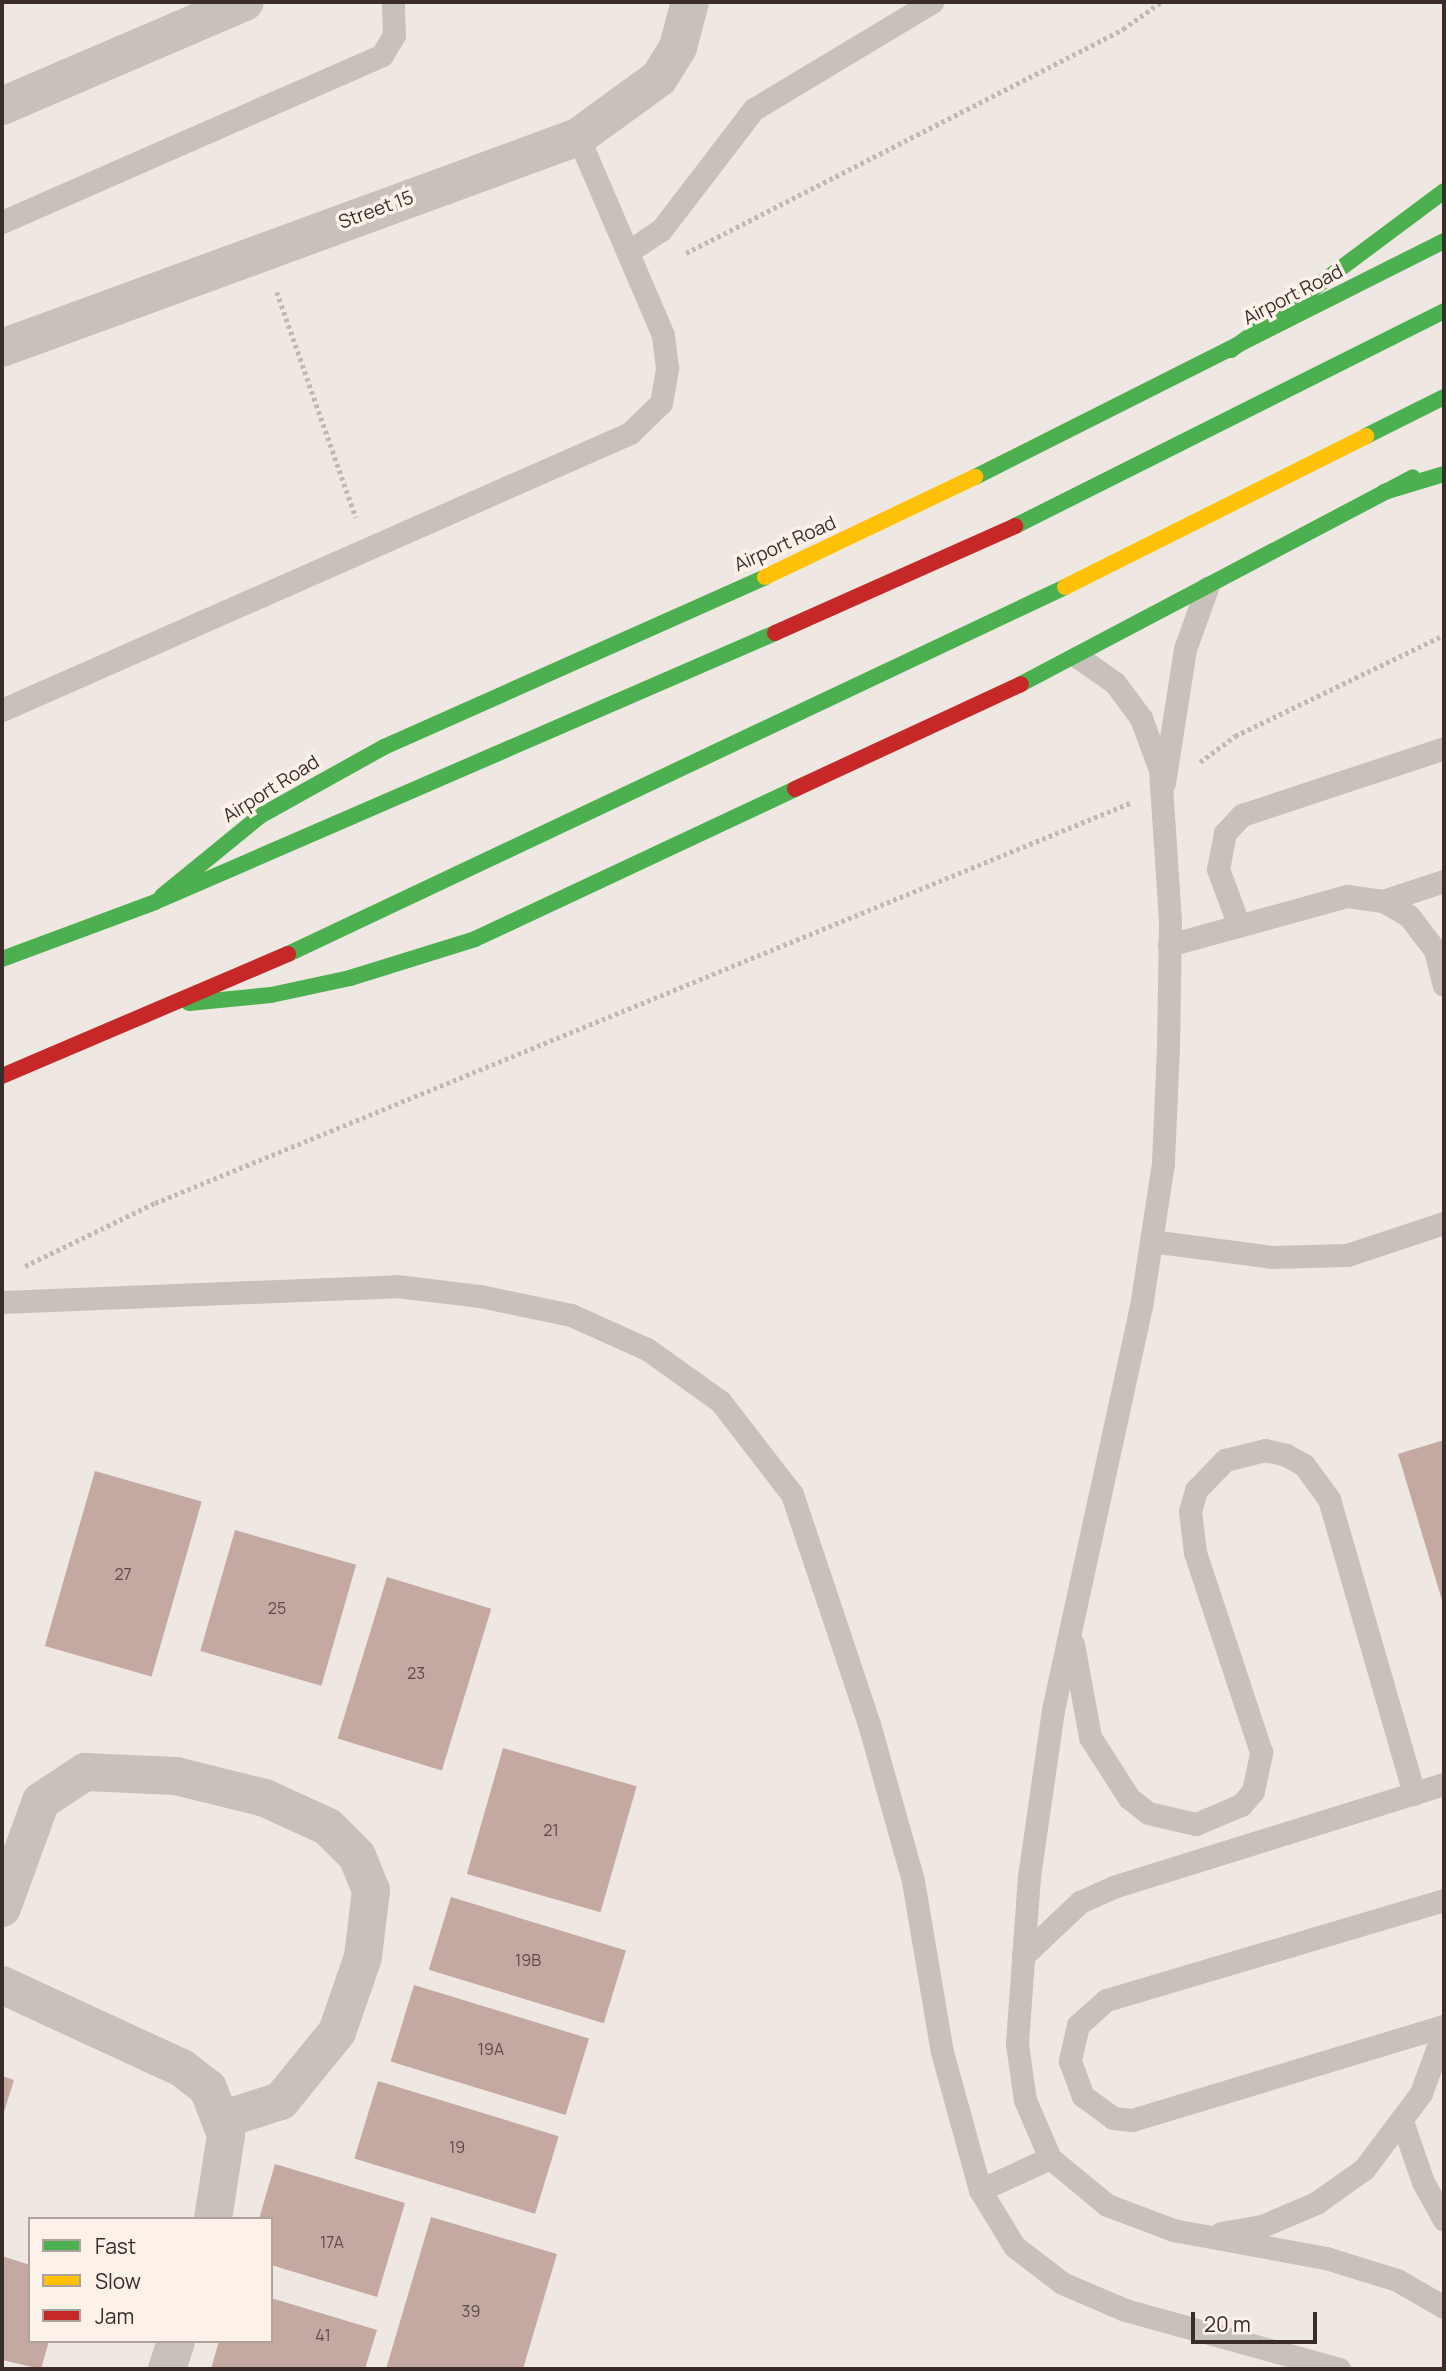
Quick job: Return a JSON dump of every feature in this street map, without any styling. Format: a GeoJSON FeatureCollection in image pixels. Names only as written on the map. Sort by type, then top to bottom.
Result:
{"type":"FeatureCollection","features":[{"type":"Feature","properties":{"kind":"main road"},"geometry":{"type":"LineString","coordinates":[[1231,351],[1444,191]]}},
{"type":"Feature","properties":{"kind":"main road","name":"Airport Road"},"geometry":{"type":"LineString","coordinates":[[155,902],[261,816],[384,747],[871,529],[1444,242]]}},
{"type":"Feature","properties":{"kind":"main road","name":"Airport Road"},"geometry":{"type":"LineString","coordinates":[[2,960],[155,902],[971,548],[1444,311]]}},
{"type":"Feature","properties":{"kind":"main road"},"geometry":{"type":"LineString","coordinates":[[2,1076],[184,1003],[1006,617],[1444,397]]}},
{"type":"Feature","properties":{"kind":"main road"},"geometry":{"type":"LineString","coordinates":[[184,1003],[271,995],[350,978],[475,939],[1078,657],[1444,462]]}},
{"type":"Feature","properties":{"kind":"main road"},"geometry":{"type":"LineString","coordinates":[[1384,492],[1444,474]]}},
{"type":"Feature","properties":{"kind":"street"},"geometry":{"type":"LineString","coordinates":[[2,106],[245,2]]}},
{"type":"Feature","properties":{"kind":"street","name":"Street 15"},"geometry":{"type":"LineString","coordinates":[[2,348],[578,137],[659,78],[678,47],[690,2]]}},
{"type":"Feature","properties":{"kind":"street"},"geometry":{"type":"LineString","coordinates":[[2,1908],[41,1801],[85,1772],[176,1776],[265,1798],[328,1827],[357,1856],[371,1890],[363,1957],[337,2032],[281,2101],[224,2119]]}},
{"type":"Feature","properties":{"kind":"street"},"geometry":{"type":"LineString","coordinates":[[2,1985],[182,2068],[208,2088],[224,2119],[223,2167],[213,2217]]}},
{"type":"Feature","properties":{"kind":"street"},"geometry":{"type":"LineString","coordinates":[[167,2369],[175,2343]]}},
{"type":"Feature","properties":{"kind":"lane"},"geometry":{"type":"LineString","coordinates":[[2,222],[382,55],[394,35],[393,2]]}},
{"type":"Feature","properties":{"kind":"lane"},"geometry":{"type":"LineString","coordinates":[[628,252],[661,230],[754,110],[932,2]]}},
{"type":"Feature","properties":{"kind":"lane"},"geometry":{"type":"LineString","coordinates":[[2,710],[631,433],[661,403],[667,368],[663,335],[578,137]]}},
{"type":"Feature","properties":{"kind":"lane"},"geometry":{"type":"LineString","coordinates":[[1162,790],[1170,764],[1185,649],[1207,588]]}},
{"type":"Feature","properties":{"kind":"lane"},"geometry":{"type":"LineString","coordinates":[[1078,657],[1115,683],[1141,718],[1162,790],[1170,945],[1163,1163],[1151,1241],[1071,1630],[1029,1877],[1017,2044],[1025,2101],[1051,2158],[1107,2205],[1204,2236],[1326,2258],[1397,2280],[1444,2307]]}},
{"type":"Feature","properties":{"kind":"lane"},"geometry":{"type":"LineString","coordinates":[[1239,926],[1218,869],[1225,833],[1242,815],[1444,748]]}},
{"type":"Feature","properties":{"kind":"lane"},"geometry":{"type":"LineString","coordinates":[[1383,901],[1444,881]]}},
{"type":"Feature","properties":{"kind":"lane"},"geometry":{"type":"LineString","coordinates":[[1170,945],[1348,896],[1383,901],[1409,916],[1435,950],[1443,977]]}},
{"type":"Feature","properties":{"kind":"lane"},"geometry":{"type":"LineString","coordinates":[[1151,1241],[1272,1257],[1347,1255],[1444,1223]]}},
{"type":"Feature","properties":{"kind":"lane"},"geometry":{"type":"LineString","coordinates":[[2,1301],[397,1286],[480,1296],[570,1315],[647,1349],[720,1401],[792,1494],[869,1724],[913,1881],[942,2052],[981,2190],[1014,2246],[1062,2283],[1125,2310],[1339,2369]]}},
{"type":"Feature","properties":{"kind":"lane"},"geometry":{"type":"LineString","coordinates":[[1071,1630],[1090,1737],[1129,1798],[1148,1813],[1184,1823],[1220,1818],[1241,1805],[1253,1791],[1261,1752],[1195,1552],[1190,1511],[1196,1490],[1225,1460],[1265,1450],[1286,1455],[1304,1465],[1329,1499],[1414,1794]]}},
{"type":"Feature","properties":{"kind":"lane"},"geometry":{"type":"LineString","coordinates":[[1023,1956],[1080,1902],[1113,1886],[1444,1784]]}},
{"type":"Feature","properties":{"kind":"lane"},"geometry":{"type":"LineString","coordinates":[[1444,1900],[1106,2000],[1078,2025],[1070,2061],[1083,2096],[1113,2118],[1132,2120],[1444,2028]]}},
{"type":"Feature","properties":{"kind":"lane"},"geometry":{"type":"LineString","coordinates":[[1204,2236],[1262,2226],[1316,2203],[1364,2169],[1403,2124],[1426,2082],[1444,2028]]}},
{"type":"Feature","properties":{"kind":"lane"},"geometry":{"type":"LineString","coordinates":[[1403,2124],[1423,2182],[1444,2220]]}},
{"type":"Feature","properties":{"kind":"lane"},"geometry":{"type":"LineString","coordinates":[[981,2190],[1051,2158]]}},
{"type":"Feature","properties":{"kind":"path"},"geometry":{"type":"LineString","coordinates":[[639,278],[1123,29],[1161,2]]}},
{"type":"Feature","properties":{"kind":"path"},"geometry":{"type":"LineString","coordinates":[[262,251],[366,549]]}},
{"type":"Feature","properties":{"kind":"path"},"geometry":{"type":"LineString","coordinates":[[14,1272],[155,1203],[1162,790],[1236,736],[1444,635]]}},
{"type":"Feature","properties":{"kind":"building"},"geometry":{"type":"Polygon","coordinates":[[[1444,1440],[1444,1607],[1398,1454],[1444,1440]]]}},
{"type":"Feature","properties":{"kind":"building"},"geometry":{"type":"Polygon","coordinates":[[[95,1471],[202,1502],[152,1677],[45,1646],[95,1471]]]}},
{"type":"Feature","properties":{"kind":"building"},"geometry":{"type":"Polygon","coordinates":[[[235,1530],[356,1565],[321,1686],[200,1651],[235,1530]]]}},
{"type":"Feature","properties":{"kind":"building"},"geometry":{"type":"Polygon","coordinates":[[[387,1577],[491,1609],[442,1770],[338,1739],[387,1577]]]}},
{"type":"Feature","properties":{"kind":"building"},"geometry":{"type":"Polygon","coordinates":[[[503,1748],[637,1786],[601,1912],[467,1874],[503,1748]]]}},
{"type":"Feature","properties":{"kind":"building"},"geometry":{"type":"Polygon","coordinates":[[[451,1897],[626,1951],[604,2023],[429,1970],[451,1897]]]}},
{"type":"Feature","properties":{"kind":"building"},"geometry":{"type":"Polygon","coordinates":[[[414,1985],[589,2039],[566,2115],[391,2062],[414,1985]]]}},
{"type":"Feature","properties":{"kind":"building"},"geometry":{"type":"Polygon","coordinates":[[[2,2076],[14,2080],[2,2118],[2,2076]]]}},
{"type":"Feature","properties":{"kind":"building"},"geometry":{"type":"Polygon","coordinates":[[[378,2081],[559,2136],[535,2214],[354,2158],[378,2081]]]}},
{"type":"Feature","properties":{"kind":"building"},"geometry":{"type":"Polygon","coordinates":[[[275,2164],[405,2203],[377,2297],[273,2266],[273,2217],[260,2217],[275,2164]]]}},
{"type":"Feature","properties":{"kind":"building"},"geometry":{"type":"Polygon","coordinates":[[[431,2217],[557,2254],[523,2369],[386,2369],[431,2217]]]}},
{"type":"Feature","properties":{"kind":"building"},"geometry":{"type":"Polygon","coordinates":[[[2,2256],[28,2264],[28,2343],[48,2343],[41,2369],[2,2360],[2,2256]]]}},
{"type":"Feature","properties":{"kind":"building"},"geometry":{"type":"Polygon","coordinates":[[[273,2299],[377,2330],[365,2369],[211,2369],[218,2343],[273,2343],[273,2299]]]}},
{"type":"Feature","properties":{"kind":"traffic: fast"},"geometry":{"type":"LineString","coordinates":[[1231,350],[1444,191]]}},
{"type":"Feature","properties":{"kind":"traffic: fast"},"geometry":{"type":"LineString","coordinates":[[975,477],[1444,241]]}},
{"type":"Feature","properties":{"kind":"traffic: fast"},"geometry":{"type":"LineString","coordinates":[[1015,526],[1444,311]]}},
{"type":"Feature","properties":{"kind":"traffic: fast"},"geometry":{"type":"LineString","coordinates":[[1366,436],[1444,397]]}},
{"type":"Feature","properties":{"kind":"traffic: fast"},"geometry":{"type":"LineString","coordinates":[[1384,492],[1444,474]]}},
{"type":"Feature","properties":{"kind":"traffic: fast"},"geometry":{"type":"LineString","coordinates":[[1021,684],[1413,477]]}},
{"type":"Feature","properties":{"kind":"traffic: fast"},"geometry":{"type":"LineString","coordinates":[[162,896],[260,816],[384,747],[765,577]]}},
{"type":"Feature","properties":{"kind":"traffic: fast"},"geometry":{"type":"LineString","coordinates":[[288,954],[1065,587]]}},
{"type":"Feature","properties":{"kind":"traffic: fast"},"geometry":{"type":"LineString","coordinates":[[2,959],[155,902],[775,633]]}},
{"type":"Feature","properties":{"kind":"traffic: fast"},"geometry":{"type":"LineString","coordinates":[[189,1003],[271,995],[350,978],[475,939],[795,789]]}},
{"type":"Feature","properties":{"kind":"traffic: slow"},"geometry":{"type":"LineString","coordinates":[[1065,587],[1366,436]]}},
{"type":"Feature","properties":{"kind":"traffic: slow"},"geometry":{"type":"LineString","coordinates":[[765,577],[975,477]]}},
{"type":"Feature","properties":{"kind":"traffic: jam"},"geometry":{"type":"LineString","coordinates":[[775,633],[1015,526]]}},
{"type":"Feature","properties":{"kind":"traffic: jam"},"geometry":{"type":"LineString","coordinates":[[795,789],[1021,684]]}},
{"type":"Feature","properties":{"kind":"traffic: jam"},"geometry":{"type":"LineString","coordinates":[[2,1076],[288,954]]}}]}
